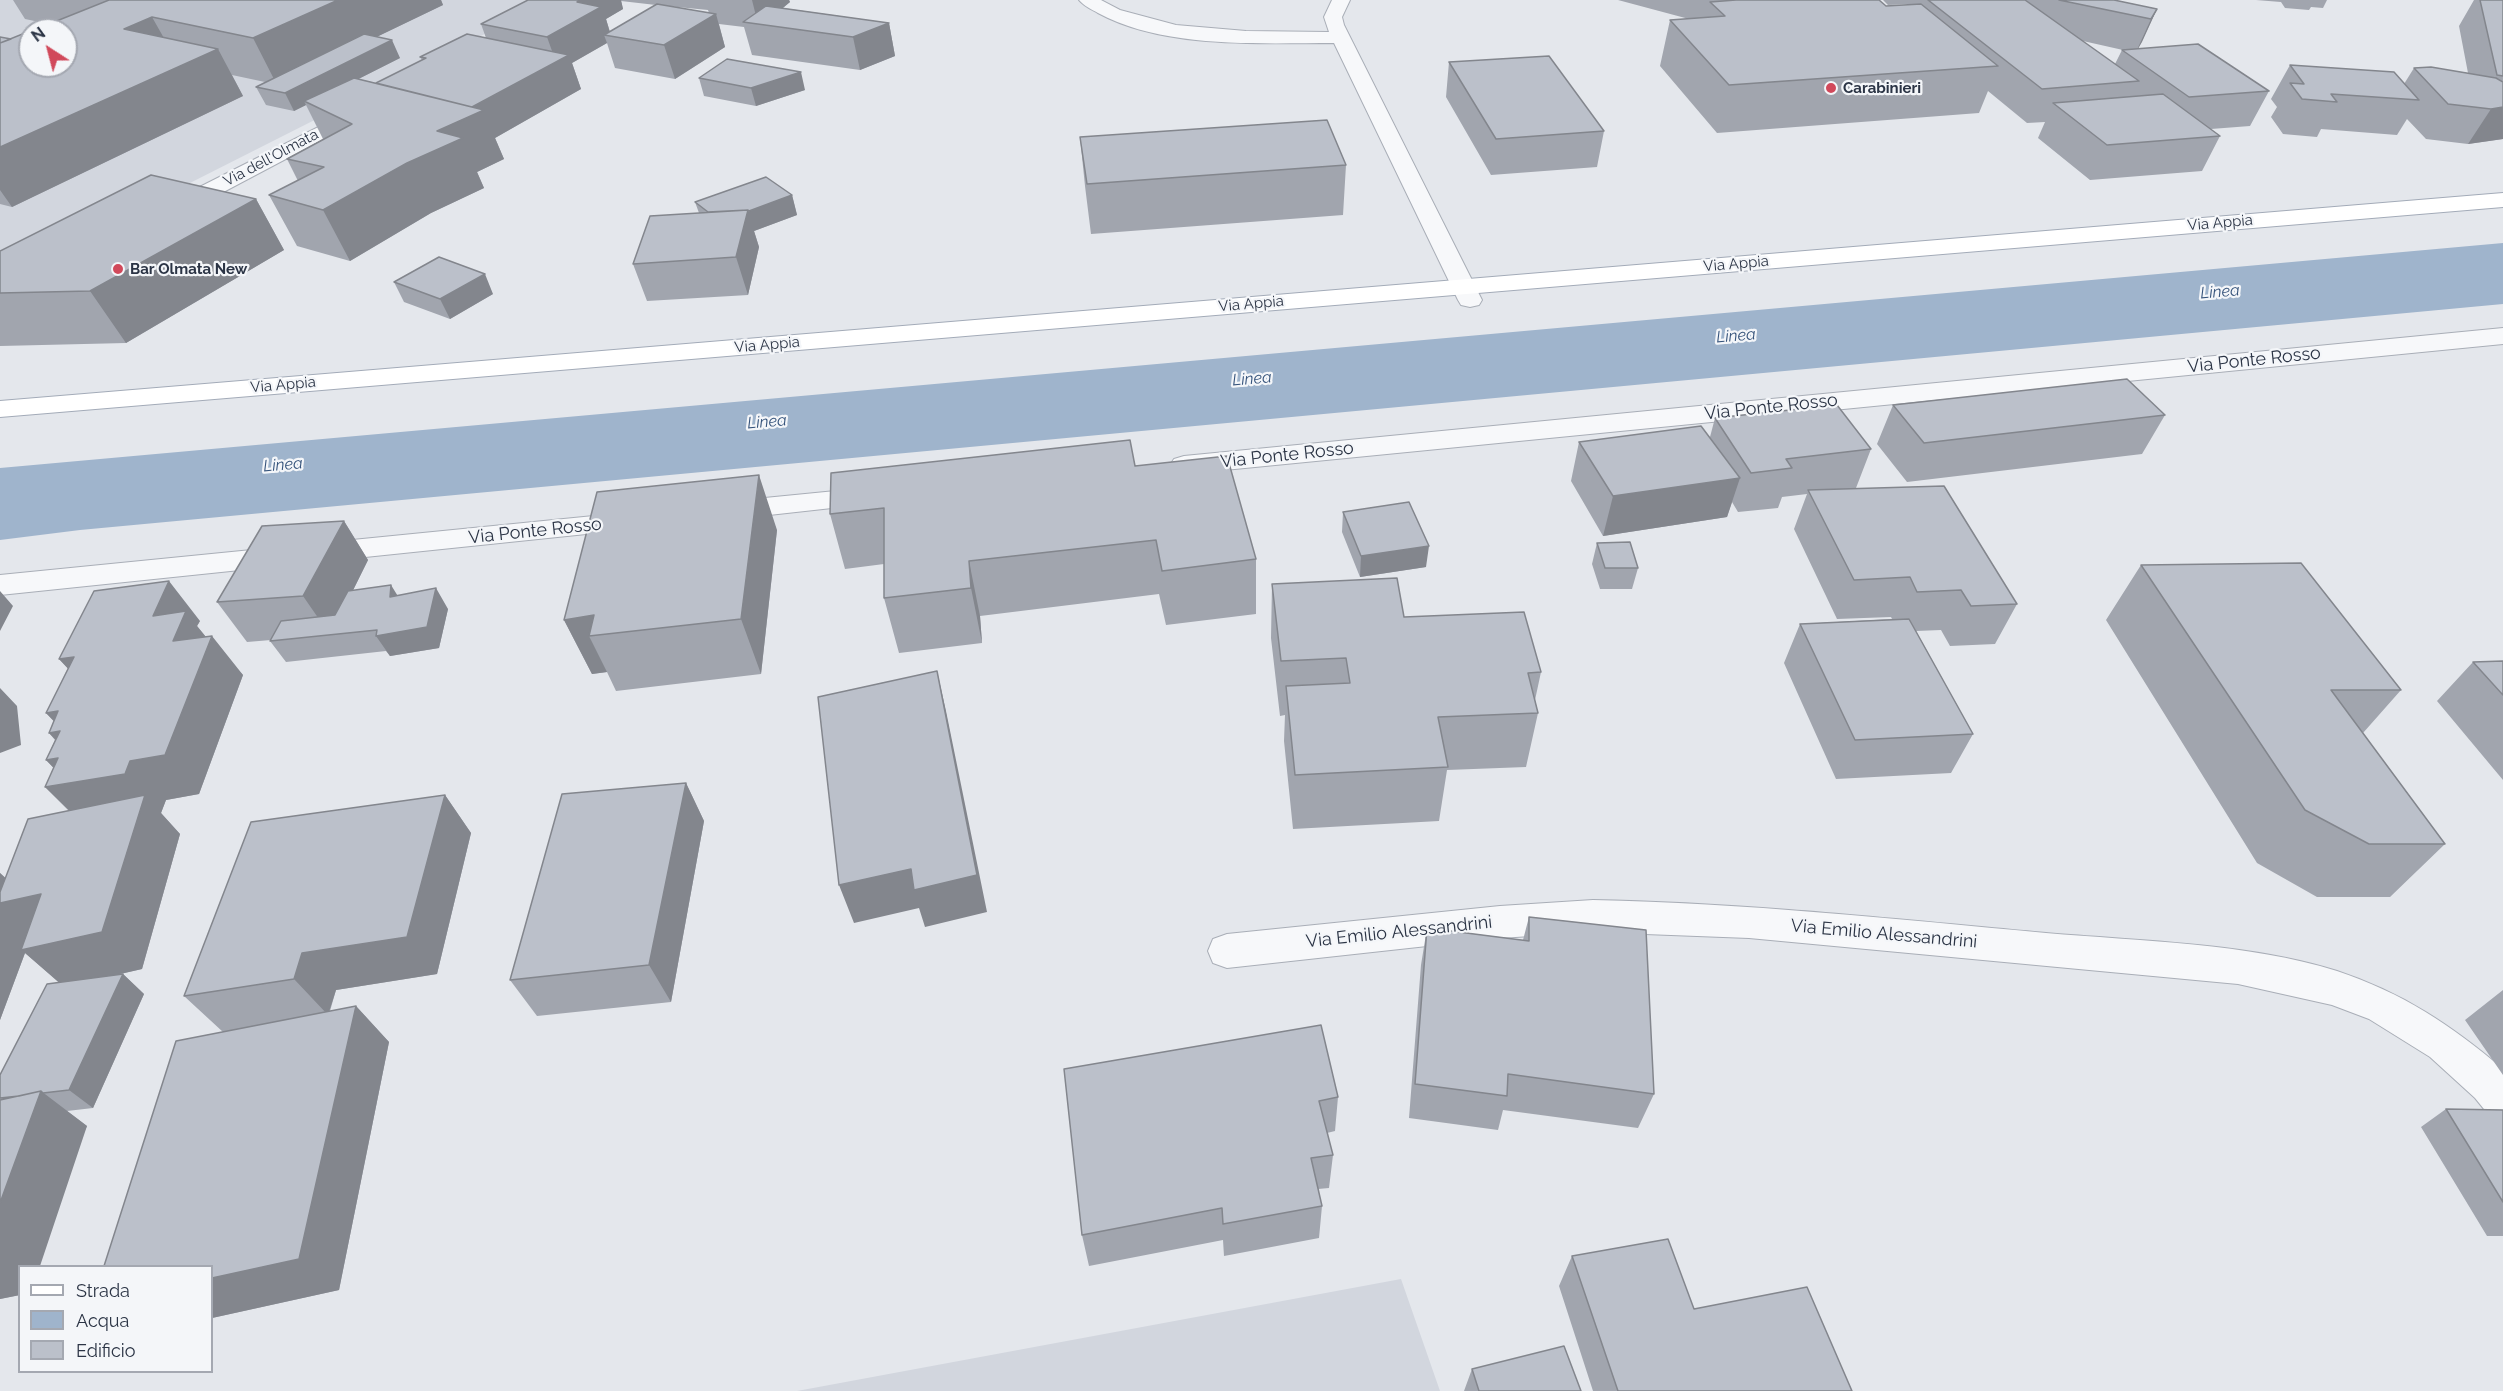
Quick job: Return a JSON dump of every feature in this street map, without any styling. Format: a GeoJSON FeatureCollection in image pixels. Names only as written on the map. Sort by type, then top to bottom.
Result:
{"type":"FeatureCollection","features":[{"type":"Feature","properties":{"kind":"main road","name":"Via Appia"},"geometry":{"type":"LineString","coordinates":[[0,409],[1467,293],[2503,200]]}},
{"type":"Feature","properties":{"kind":"street"},"geometry":{"type":"LineString","coordinates":[[1088,0],[1130,19],[1170,29],[1241,36],[1342,37]]}},
{"type":"Feature","properties":{"kind":"street"},"geometry":{"type":"LineString","coordinates":[[1341,0],[1333,17],[1467,293]]}},
{"type":"Feature","properties":{"kind":"street","name":"Via dell'Olmata"},"geometry":{"type":"LineString","coordinates":[[157,218],[376,104]]}},
{"type":"Feature","properties":{"kind":"street","name":"Via Ponte Rosso"},"geometry":{"type":"LineString","coordinates":[[1154,468],[2503,336]]}},
{"type":"Feature","properties":{"kind":"street"},"geometry":{"type":"LineString","coordinates":[[702,514],[904,493]]}},
{"type":"Feature","properties":{"kind":"street","name":"Via Ponte Rosso"},"geometry":{"type":"LineString","coordinates":[[0,585],[654,518]]}},
{"type":"Feature","properties":{"kind":"street","name":"Via Emilio Alessandrini"},"geometry":{"type":"LineString","coordinates":[[1227,951],[1500,922],[1593,916],[1749,922],[2238,967],[2335,988],[2383,1007],[2444,1044],[2490,1084],[2503,1100]]}},
{"type":"Feature","properties":{"kind":"shaded area"},"geometry":{"type":"Polygon","coordinates":[[[0,0],[552,0],[0,279],[0,0]]]}},
{"type":"Feature","properties":{"kind":"shaded area"},"geometry":{"type":"Polygon","coordinates":[[[1401,1279],[1440,1391],[797,1391],[1401,1279]]]}},
{"type":"Feature","properties":{"kind":"water","name":"Linea"},"geometry":{"type":"Polygon","coordinates":[[[2503,243],[2503,304],[80,530],[0,540],[0,468],[2503,243]]]}},
{"type":"Feature","properties":{"kind":"building"},"geometry":{"type":"Polygon","coordinates":[[[109,0],[338,0],[253,38],[152,17],[124,29],[218,49],[0,147],[0,43],[18,36],[18,78],[78,78],[78,18],[64,18],[109,0]]]}},
{"type":"Feature","properties":{"kind":"building"},"geometry":{"type":"Polygon","coordinates":[[[528,0],[581,0],[577,2],[601,7],[547,37],[481,24],[528,0]]]}},
{"type":"Feature","properties":{"kind":"building"},"geometry":{"type":"Polygon","coordinates":[[[1879,0],[1886,6],[1921,4],[1998,66],[1729,85],[1670,20],[1725,16],[1710,2],[1879,0]]]}},
{"type":"Feature","properties":{"kind":"building"},"geometry":{"type":"Polygon","coordinates":[[[1928,0],[2025,0],[2139,81],[2042,89],[1928,0]]]}},
{"type":"Feature","properties":{"kind":"building"},"geometry":{"type":"Polygon","coordinates":[[[2059,0],[2114,0],[2157,9],[2151,19],[2059,0]]]}},
{"type":"Feature","properties":{"kind":"building"},"geometry":{"type":"Polygon","coordinates":[[[2480,0],[2503,0],[2503,76],[2497,75],[2480,0]]]}},
{"type":"Feature","properties":{"kind":"building"},"geometry":{"type":"Polygon","coordinates":[[[657,4],[716,14],[664,45],[604,35],[657,4]]]}},
{"type":"Feature","properties":{"kind":"building"},"geometry":{"type":"Polygon","coordinates":[[[766,6],[889,23],[853,37],[743,22],[766,6]]]}},
{"type":"Feature","properties":{"kind":"building"},"geometry":{"type":"Polygon","coordinates":[[[364,34],[392,40],[285,93],[256,87],[364,34]]]}},
{"type":"Feature","properties":{"kind":"building"},"geometry":{"type":"Polygon","coordinates":[[[467,34],[569,55],[472,107],[376,83],[426,58],[420,57],[467,34]]]}},
{"type":"Feature","properties":{"kind":"building"},"geometry":{"type":"Polygon","coordinates":[[[0,37],[11,39],[0,43],[0,37]]]}},
{"type":"Feature","properties":{"kind":"building"},"geometry":{"type":"Polygon","coordinates":[[[2198,44],[2269,91],[2189,97],[2122,50],[2198,44]]]}},
{"type":"Feature","properties":{"kind":"building"},"geometry":{"type":"Polygon","coordinates":[[[1549,56],[1604,131],[1496,139],[1449,62],[1549,56]]]}},
{"type":"Feature","properties":{"kind":"building"},"geometry":{"type":"Polygon","coordinates":[[[727,59],[801,72],[751,88],[699,78],[727,59]]]}},
{"type":"Feature","properties":{"kind":"building"},"geometry":{"type":"Polygon","coordinates":[[[2290,65],[2394,72],[2419,100],[2331,94],[2337,102],[2302,99],[2290,83],[2304,84],[2290,65]]]}},
{"type":"Feature","properties":{"kind":"building"},"geometry":{"type":"Polygon","coordinates":[[[2431,67],[2496,78],[2503,82],[2503,107],[2491,109],[2448,104],[2414,68],[2431,67]]]}},
{"type":"Feature","properties":{"kind":"building"},"geometry":{"type":"Polygon","coordinates":[[[354,78],[484,110],[437,131],[463,138],[407,163],[323,210],[269,195],[324,167],[287,159],[352,124],[304,101],[354,78]]]}},
{"type":"Feature","properties":{"kind":"building"},"geometry":{"type":"Polygon","coordinates":[[[2163,94],[2220,136],[2107,145],[2053,103],[2163,94]]]}},
{"type":"Feature","properties":{"kind":"building"},"geometry":{"type":"Polygon","coordinates":[[[1327,120],[1346,165],[1087,184],[1080,137],[1327,120]]]}},
{"type":"Feature","properties":{"kind":"building"},"geometry":{"type":"Polygon","coordinates":[[[151,175],[256,199],[90,291],[0,293],[0,251],[151,175]]]}},
{"type":"Feature","properties":{"kind":"building"},"geometry":{"type":"Polygon","coordinates":[[[766,177],[792,195],[749,211],[708,212],[695,202],[766,177]]]}},
{"type":"Feature","properties":{"kind":"building"},"geometry":{"type":"Polygon","coordinates":[[[748,210],[736,257],[633,264],[650,216],[748,210]]]}},
{"type":"Feature","properties":{"kind":"building"},"geometry":{"type":"Polygon","coordinates":[[[439,257],[485,274],[440,299],[394,282],[439,257]]]}},
{"type":"Feature","properties":{"kind":"building"},"geometry":{"type":"Polygon","coordinates":[[[2127,379],[2165,415],[1924,443],[1893,405],[2127,379]]]}},
{"type":"Feature","properties":{"kind":"building"},"geometry":{"type":"Polygon","coordinates":[[[1837,405],[1871,449],[1786,459],[1792,468],[1751,473],[1715,418],[1837,405]]]}},
{"type":"Feature","properties":{"kind":"building"},"geometry":{"type":"Polygon","coordinates":[[[1701,426],[1740,478],[1613,496],[1579,442],[1701,426]]]}},
{"type":"Feature","properties":{"kind":"building"},"geometry":{"type":"Polygon","coordinates":[[[1130,440],[1135,466],[1227,456],[1256,559],[1162,571],[1156,540],[969,561],[971,588],[884,598],[884,508],[830,514],[831,473],[1130,440]]]}},
{"type":"Feature","properties":{"kind":"building"},"geometry":{"type":"Polygon","coordinates":[[[759,475],[741,619],[589,636],[594,615],[564,620],[597,492],[759,475]]]}},
{"type":"Feature","properties":{"kind":"building"},"geometry":{"type":"Polygon","coordinates":[[[1944,486],[2017,604],[1971,606],[1961,590],[1917,592],[1910,577],[1854,580],[1808,490],[1944,486]]]}},
{"type":"Feature","properties":{"kind":"building"},"geometry":{"type":"Polygon","coordinates":[[[1409,502],[1429,546],[1361,556],[1343,512],[1409,502]]]}},
{"type":"Feature","properties":{"kind":"building"},"geometry":{"type":"Polygon","coordinates":[[[344,521],[303,596],[217,602],[262,526],[344,521]]]}},
{"type":"Feature","properties":{"kind":"building"},"geometry":{"type":"Polygon","coordinates":[[[1630,542],[1638,568],[1605,568],[1597,543],[1630,542]]]}},
{"type":"Feature","properties":{"kind":"building"},"geometry":{"type":"Polygon","coordinates":[[[2301,563],[2401,690],[2331,690],[2445,844],[2369,844],[2305,810],[2141,565],[2301,563]]]}},
{"type":"Feature","properties":{"kind":"building"},"geometry":{"type":"Polygon","coordinates":[[[1397,578],[1404,617],[1524,612],[1541,672],[1528,673],[1538,713],[1438,717],[1448,767],[1295,775],[1286,686],[1350,683],[1346,658],[1281,661],[1272,584],[1397,578]]]}},
{"type":"Feature","properties":{"kind":"building"},"geometry":{"type":"Polygon","coordinates":[[[169,581],[153,616],[186,611],[173,641],[212,636],[165,755],[130,761],[125,774],[45,787],[58,758],[46,760],[60,731],[49,733],[58,711],[46,713],[74,657],[59,659],[94,591],[169,581]]]}},
{"type":"Feature","properties":{"kind":"building"},"geometry":{"type":"Polygon","coordinates":[[[391,585],[390,597],[436,588],[427,627],[376,636],[377,630],[270,641],[281,621],[335,615],[348,591],[391,585]]]}},
{"type":"Feature","properties":{"kind":"building"},"geometry":{"type":"Polygon","coordinates":[[[1909,619],[1973,734],[1855,740],[1800,624],[1909,619]]]}},
{"type":"Feature","properties":{"kind":"building"},"geometry":{"type":"Polygon","coordinates":[[[2503,661],[2503,695],[2473,662],[2503,661]]]}},
{"type":"Feature","properties":{"kind":"building"},"geometry":{"type":"Polygon","coordinates":[[[937,671],[977,875],[914,890],[911,869],[839,885],[818,697],[937,671]]]}},
{"type":"Feature","properties":{"kind":"building"},"geometry":{"type":"Polygon","coordinates":[[[686,783],[649,965],[510,980],[562,794],[686,783]]]}},
{"type":"Feature","properties":{"kind":"building"},"geometry":{"type":"Polygon","coordinates":[[[145,795],[102,932],[21,950],[41,894],[0,903],[0,892],[28,819],[145,795]]]}},
{"type":"Feature","properties":{"kind":"building"},"geometry":{"type":"Polygon","coordinates":[[[445,795],[407,937],[302,953],[294,979],[184,996],[251,822],[445,795]]]}},
{"type":"Feature","properties":{"kind":"building"},"geometry":{"type":"Polygon","coordinates":[[[1529,917],[1646,930],[1654,1094],[1508,1074],[1507,1096],[1415,1084],[1427,928],[1529,941],[1529,917]]]}},
{"type":"Feature","properties":{"kind":"building"},"geometry":{"type":"Polygon","coordinates":[[[123,974],[69,1090],[43,1093],[41,1091],[0,1098],[0,1075],[47,984],[123,974]]]}},
{"type":"Feature","properties":{"kind":"building"},"geometry":{"type":"Polygon","coordinates":[[[356,1006],[299,1259],[213,1278],[213,1265],[104,1265],[176,1041],[356,1006]]]}},
{"type":"Feature","properties":{"kind":"building"},"geometry":{"type":"Polygon","coordinates":[[[1321,1025],[1338,1097],[1319,1101],[1333,1155],[1311,1158],[1322,1206],[1223,1224],[1222,1208],[1082,1235],[1064,1069],[1321,1025]]]}},
{"type":"Feature","properties":{"kind":"building"},"geometry":{"type":"Polygon","coordinates":[[[41,1091],[0,1203],[0,1100],[41,1091]]]}},
{"type":"Feature","properties":{"kind":"building"},"geometry":{"type":"Polygon","coordinates":[[[2446,1109],[2503,1110],[2503,1202],[2446,1109]]]}},
{"type":"Feature","properties":{"kind":"building"},"geometry":{"type":"Polygon","coordinates":[[[1668,1239],[1694,1309],[1807,1287],[1852,1391],[1618,1391],[1572,1256],[1668,1239]]]}},
{"type":"Feature","properties":{"kind":"building"},"geometry":{"type":"Polygon","coordinates":[[[1564,1346],[1581,1391],[1479,1391],[1472,1369],[1564,1346]]]}},
{"type":"Feature","properties":{"kind":"place","name":"Carabinieri"},"geometry":{"type":"Point","coordinates":[1831,88]}},
{"type":"Feature","properties":{"kind":"place","name":"Bar Olmata New"},"geometry":{"type":"Point","coordinates":[118,269]}}]}
